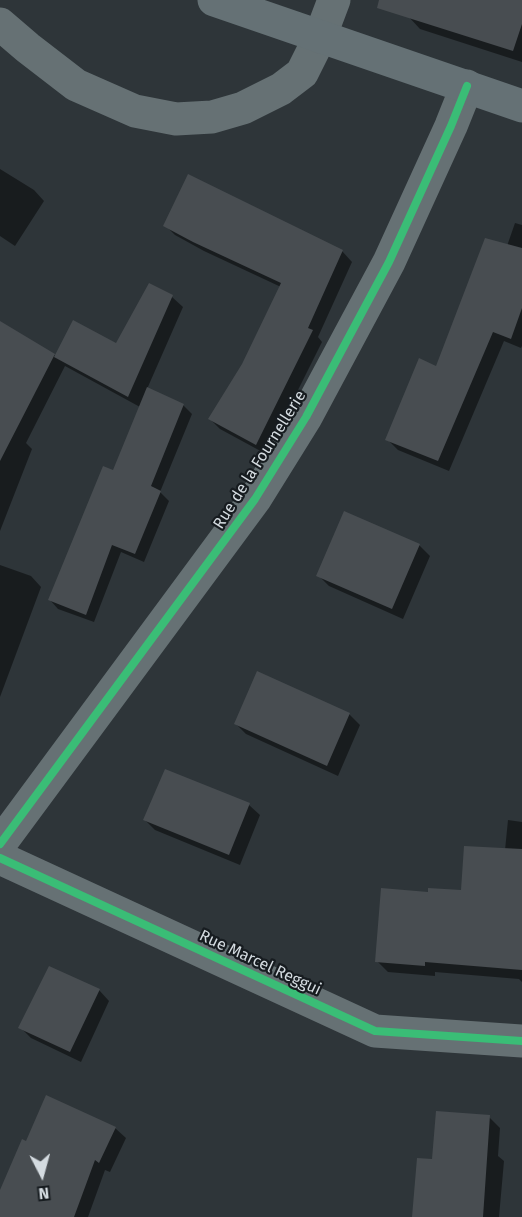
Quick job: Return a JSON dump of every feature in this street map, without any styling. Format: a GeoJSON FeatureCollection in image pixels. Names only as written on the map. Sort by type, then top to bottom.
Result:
{"type":"FeatureCollection","features":[{"type":"Feature","properties":{"kind":"main road"},"geometry":{"type":"LineString","coordinates":[[232,3],[320,37],[522,106]]}},
{"type":"Feature","properties":{"kind":"street"},"geometry":{"type":"LineString","coordinates":[[0,24],[75,85],[135,111],[176,119],[212,117],[243,108],[281,90],[302,73],[320,37],[334,0]]}},
{"type":"Feature","properties":{"kind":"street","name":"Rue de la Fournellerie"},"geometry":{"type":"LineString","coordinates":[[0,844],[261,490],[306,417],[389,262],[467,86]]}},
{"type":"Feature","properties":{"kind":"street","name":"Rue Marcel Reggui"},"geometry":{"type":"LineString","coordinates":[[0,858],[375,1031],[522,1041]]}},
{"type":"Feature","properties":{"kind":"building"},"geometry":{"type":"Polygon","coordinates":[[[379,0],[522,0],[522,24],[513,51],[377,8],[379,0]]]}},
{"type":"Feature","properties":{"kind":"building"},"geometry":{"type":"Polygon","coordinates":[[[188,174],[343,250],[308,328],[313,330],[256,445],[208,419],[242,364],[281,283],[163,226],[188,174]]]}},
{"type":"Feature","properties":{"kind":"building"},"geometry":{"type":"Polygon","coordinates":[[[485,238],[522,248],[522,308],[511,339],[493,332],[438,461],[385,440],[419,358],[436,366],[485,238]]]}},
{"type":"Feature","properties":{"kind":"building"},"geometry":{"type":"Polygon","coordinates":[[[149,283],[173,295],[128,397],[54,357],[73,320],[116,343],[149,283]]]}},
{"type":"Feature","properties":{"kind":"building"},"geometry":{"type":"Polygon","coordinates":[[[0,321],[55,354],[0,461],[0,321]]]}},
{"type":"Feature","properties":{"kind":"building"},"geometry":{"type":"Polygon","coordinates":[[[147,387],[184,404],[151,486],[161,491],[135,554],[112,545],[86,615],[48,600],[103,466],[113,470],[147,387]]]}},
{"type":"Feature","properties":{"kind":"building"},"geometry":{"type":"Polygon","coordinates":[[[344,511],[420,544],[392,609],[316,576],[344,511]]]}},
{"type":"Feature","properties":{"kind":"building"},"geometry":{"type":"Polygon","coordinates":[[[257,671],[350,713],[327,766],[234,724],[257,671]]]}},
{"type":"Feature","properties":{"kind":"building"},"geometry":{"type":"Polygon","coordinates":[[[165,769],[250,803],[229,855],[143,820],[165,769]]]}},
{"type":"Feature","properties":{"kind":"building"},"geometry":{"type":"Polygon","coordinates":[[[464,846],[522,849],[522,970],[425,962],[425,966],[375,962],[381,888],[428,892],[428,888],[461,890],[464,846]]]}},
{"type":"Feature","properties":{"kind":"building"},"geometry":{"type":"Polygon","coordinates":[[[49,966],[100,989],[70,1052],[18,1028],[49,966]]]}},
{"type":"Feature","properties":{"kind":"building"},"geometry":{"type":"Polygon","coordinates":[[[46,1095],[116,1127],[99,1163],[95,1160],[74,1217],[0,1217],[0,1190],[22,1139],[26,1141],[46,1095]]]}},
{"type":"Feature","properties":{"kind":"building"},"geometry":{"type":"Polygon","coordinates":[[[436,1111],[490,1115],[483,1217],[412,1217],[417,1158],[432,1159],[436,1111]]]}},
{"type":"Feature","properties":{"kind":"cycle path"},"geometry":{"type":"LineString","coordinates":[[0,844],[255,499],[306,417],[389,262],[467,86]]}},
{"type":"Feature","properties":{"kind":"cycle path"},"geometry":{"type":"LineString","coordinates":[[0,858],[375,1031],[522,1041]]}}]}
